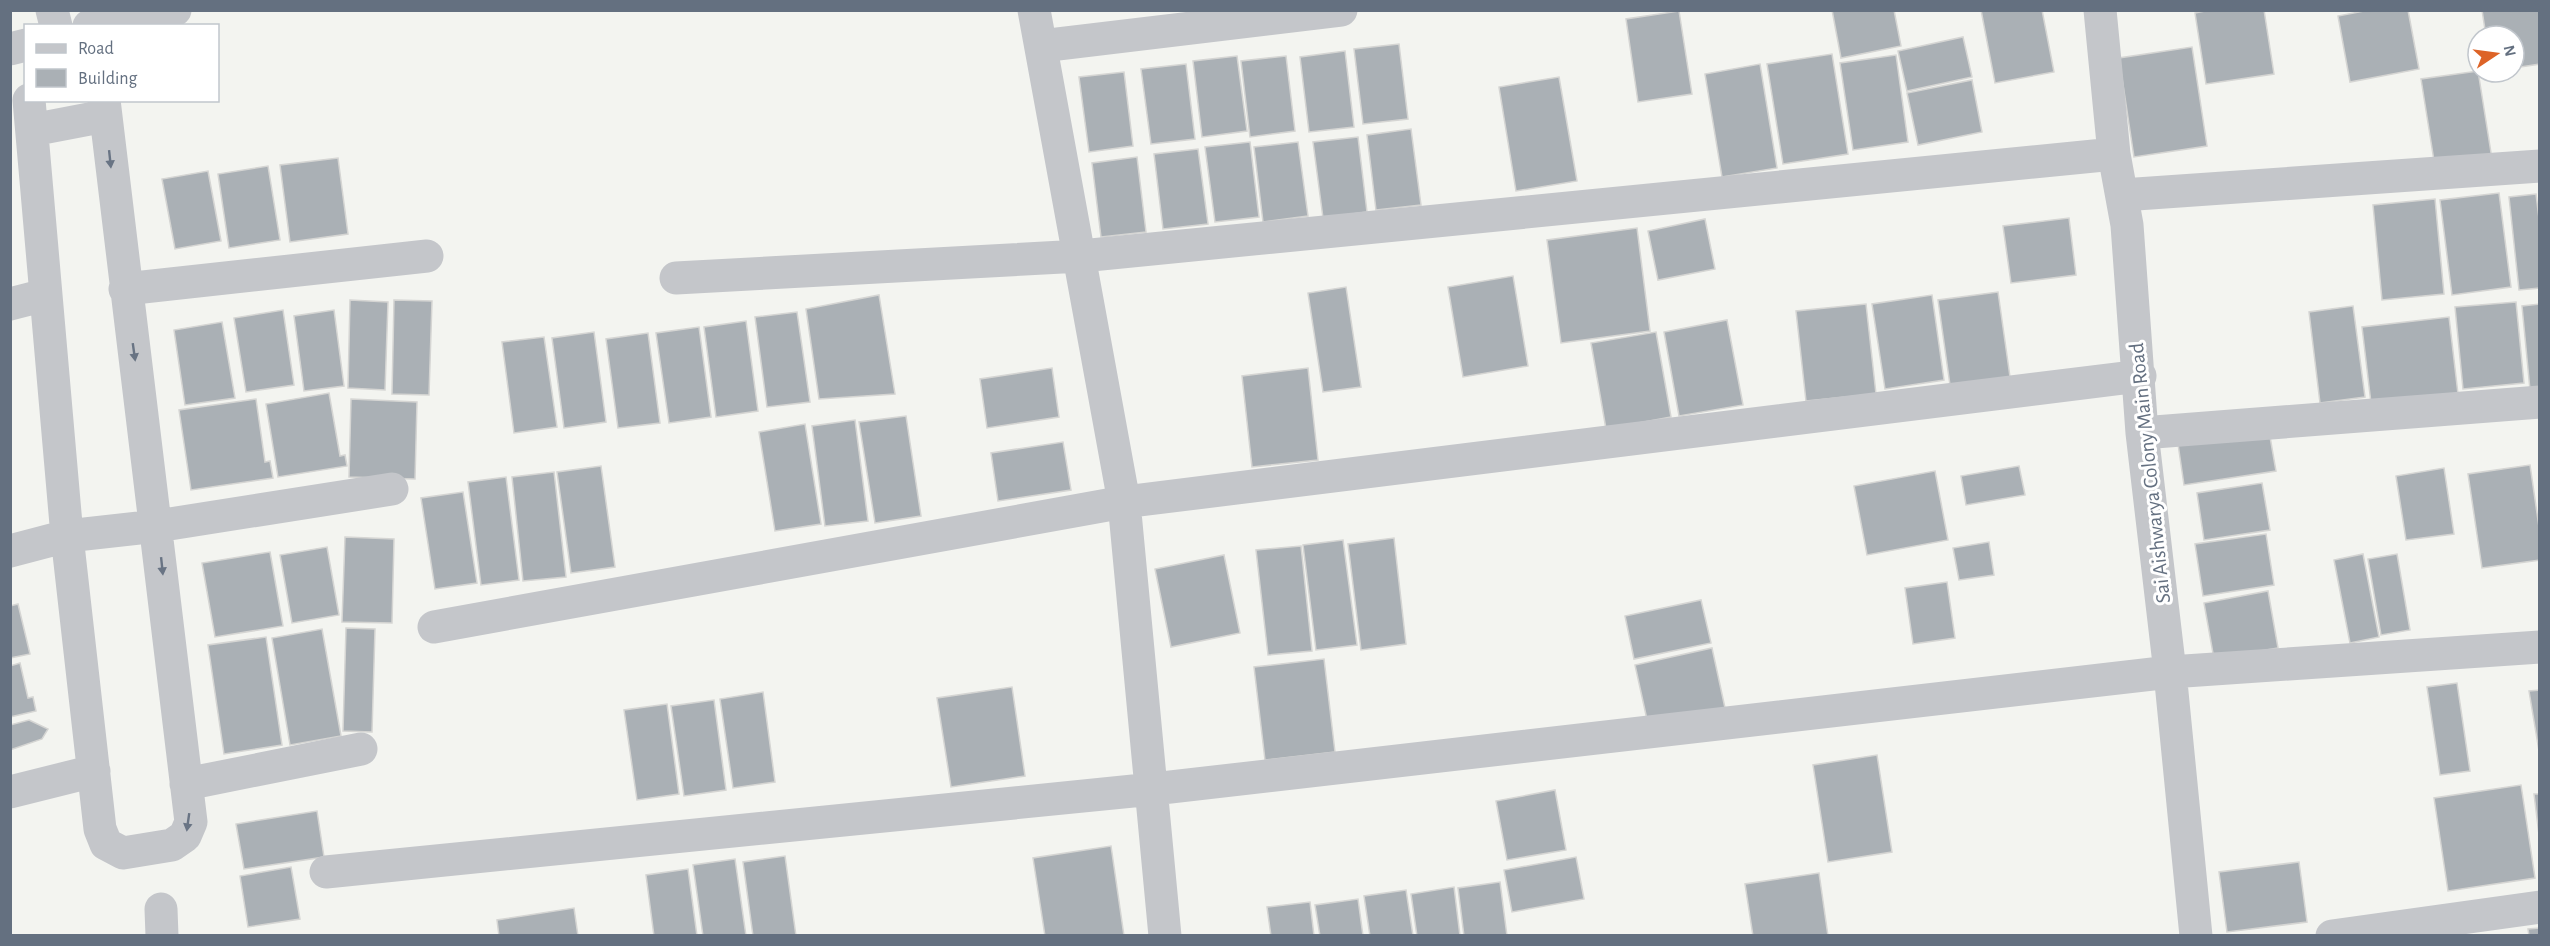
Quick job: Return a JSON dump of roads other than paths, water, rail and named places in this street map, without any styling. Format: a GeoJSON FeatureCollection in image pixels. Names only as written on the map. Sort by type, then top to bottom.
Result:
{"type":"FeatureCollection","features":[{"type":"Feature","properties":{"kind":"street"},"geometry":{"type":"LineString","coordinates":[[98,24],[175,10]]}},
{"type":"Feature","properties":{"kind":"street"},"geometry":{"type":"LineString","coordinates":[[1034,10],[1081,256],[1124,502],[1153,789],[1165,936]]}},
{"type":"Feature","properties":{"kind":"street"},"geometry":{"type":"LineString","coordinates":[[1041,46],[1341,10]]}},
{"type":"Feature","properties":{"kind":"street","name":"Sai Aishwarya Colony Main Road"},"geometry":{"type":"LineString","coordinates":[[2100,10],[2114,154],[2127,225],[2140,376],[2142,433],[2170,672],[2196,936]]}},
{"type":"Feature","properties":{"kind":"street"},"geometry":{"type":"LineString","coordinates":[[105,108],[191,822],[185,836],[172,845],[123,853],[106,844],[100,829],[67,536],[31,115],[105,108]]}},
{"type":"Feature","properties":{"kind":"street"},"geometry":{"type":"LineString","coordinates":[[676,278],[1081,256],[2114,154]]}},
{"type":"Feature","properties":{"kind":"street"},"geometry":{"type":"LineString","coordinates":[[2122,195],[2540,166]]}},
{"type":"Feature","properties":{"kind":"street"},"geometry":{"type":"LineString","coordinates":[[125,289],[427,255]]}},
{"type":"Feature","properties":{"kind":"street"},"geometry":{"type":"LineString","coordinates":[[10,304],[45,295]]}},
{"type":"Feature","properties":{"kind":"street"},"geometry":{"type":"LineString","coordinates":[[434,627],[1124,502],[2140,376]]}},
{"type":"Feature","properties":{"kind":"street"},"geometry":{"type":"LineString","coordinates":[[2142,433],[2540,402]]}},
{"type":"Feature","properties":{"kind":"street"},"geometry":{"type":"LineString","coordinates":[[10,551],[67,536],[157,526],[392,489]]}},
{"type":"Feature","properties":{"kind":"street"},"geometry":{"type":"LineString","coordinates":[[326,872],[1153,789],[2170,672],[2540,646]]}},
{"type":"Feature","properties":{"kind":"street"},"geometry":{"type":"LineString","coordinates":[[186,784],[361,749]]}},
{"type":"Feature","properties":{"kind":"street"},"geometry":{"type":"LineString","coordinates":[[10,792],[94,771]]}},
{"type":"Feature","properties":{"kind":"street"},"geometry":{"type":"LineString","coordinates":[[2332,936],[2540,907]]}}]}
